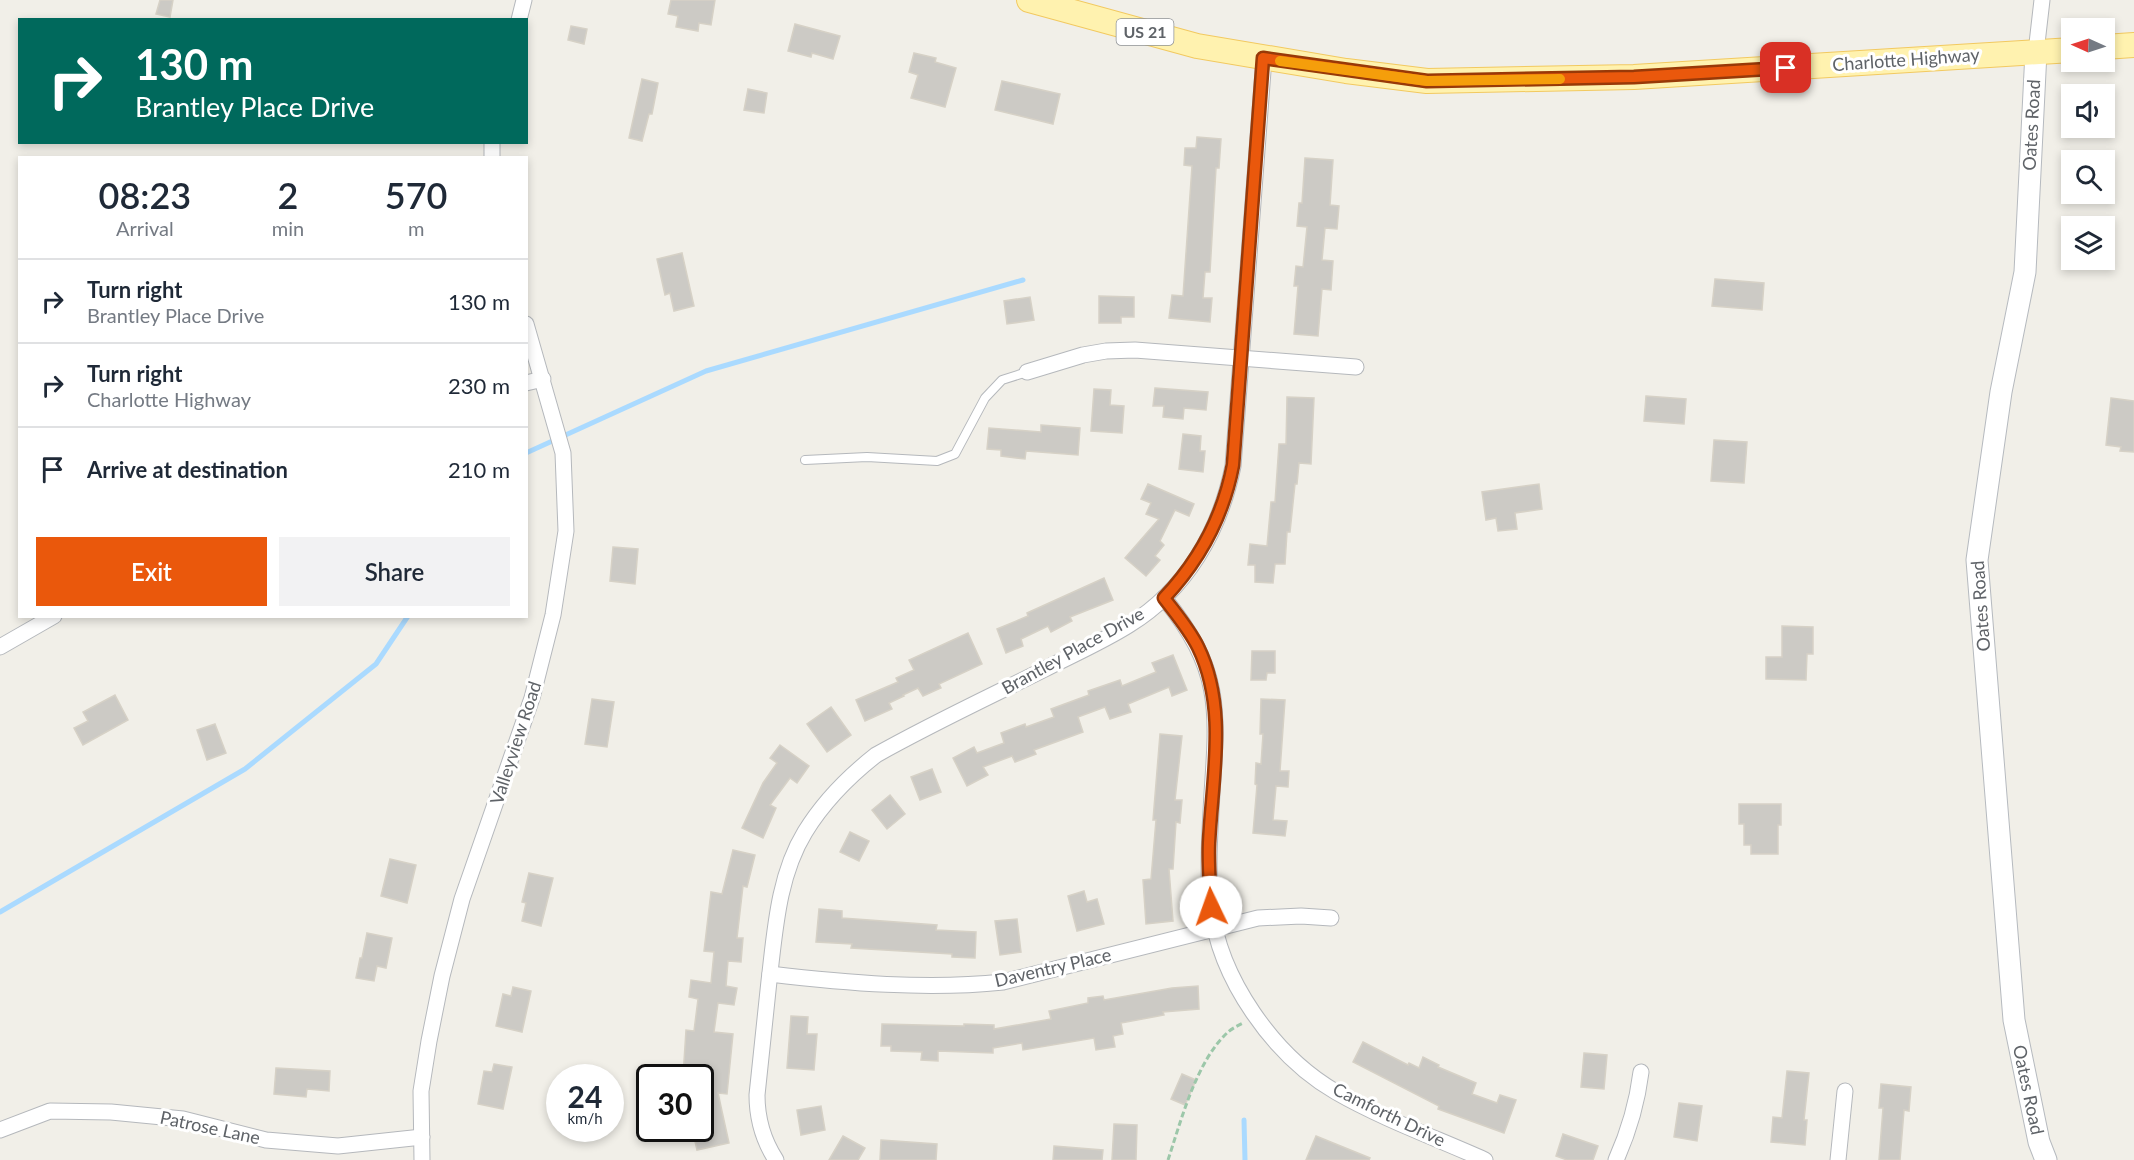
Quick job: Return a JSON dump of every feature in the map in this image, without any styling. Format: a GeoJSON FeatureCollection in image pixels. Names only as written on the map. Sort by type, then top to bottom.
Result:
{"type":"FeatureCollection","features":[{"type":"Feature","properties":{"kind":"main road","name":"Charlotte Highway"},"geometry":{"type":"LineString","coordinates":[[1029,0],[1197,46],[1263,58],[1407,78],[1457,81],[1634,77],[2061,51]]}},
{"type":"Feature","properties":{"kind":"main road"},"geometry":{"type":"LineString","coordinates":[[2115,46],[2134,45]]}},
{"type":"Feature","properties":{"kind":"street"},"geometry":{"type":"LineString","coordinates":[[520,18],[525,0]]}},
{"type":"Feature","properties":{"kind":"street"},"geometry":{"type":"LineString","coordinates":[[2036,52],[2042,0]]}},
{"type":"Feature","properties":{"kind":"street","name":"Oates Road"},"geometry":{"type":"LineString","coordinates":[[2036,52],[2025,272],[2001,392],[1977,560],[2014,1020],[2039,1142],[2046,1160]]}},
{"type":"Feature","properties":{"kind":"street","name":"Brantley Place Drive"},"geometry":{"type":"LineString","coordinates":[[776,1160],[764,1137],[757,1106],[777,918],[785,877],[804,833],[832,794],[876,755],[1128,626],[1164,598],[1180,581],[1201,553],[1218,518],[1233,465],[1263,58]]}},
{"type":"Feature","properties":{"kind":"street","name":"Valleyview Road"},"geometry":{"type":"LineString","coordinates":[[422,1160],[421,1091],[442,976],[462,899],[532,698],[553,615],[566,531],[563,453],[528,331]]}},
{"type":"Feature","properties":{"kind":"street"},"geometry":{"type":"LineString","coordinates":[[1027,372],[1083,355],[1134,350],[1356,367]]}},
{"type":"Feature","properties":{"kind":"street"},"geometry":{"type":"LineString","coordinates":[[528,383],[543,380]]}},
{"type":"Feature","properties":{"kind":"street","name":"Camforth Drive"},"geometry":{"type":"LineString","coordinates":[[1164,598],[1183,621],[1198,647],[1206,666],[1214,698],[1217,732],[1209,846],[1211,907],[1228,967],[1255,1015],[1275,1042],[1290,1057],[1335,1092],[1462,1155],[1485,1160]]}},
{"type":"Feature","properties":{"kind":"street"},"geometry":{"type":"LineString","coordinates":[[0,647],[51,618]]}},
{"type":"Feature","properties":{"kind":"street","name":"Daventry Place"},"geometry":{"type":"LineString","coordinates":[[770,974],[841,982],[972,985],[1003,982],[1258,918],[1301,916],[1331,918]]}},
{"type":"Feature","properties":{"kind":"street"},"geometry":{"type":"LineString","coordinates":[[1616,1160],[1630,1127],[1638,1098],[1641,1072]]}},
{"type":"Feature","properties":{"kind":"street"},"geometry":{"type":"LineString","coordinates":[[1838,1160],[1845,1091]]}},
{"type":"Feature","properties":{"kind":"street","name":"Patrose Lane"},"geometry":{"type":"LineString","coordinates":[[0,1130],[50,1111],[111,1112],[183,1119],[266,1140],[328,1146],[422,1137]]}},
{"type":"Feature","properties":{"kind":"lane"},"geometry":{"type":"LineString","coordinates":[[805,460],[867,457],[936,461],[955,454],[985,398],[1002,380],[1027,372]]}},
{"type":"Feature","properties":{"kind":"path"},"geometry":{"type":"LineString","coordinates":[[1168,1160],[1190,1097],[1208,1056],[1227,1033],[1255,1015]]}},
{"type":"Feature","properties":{"kind":"building"},"geometry":{"type":"Polygon","coordinates":[[[160,0],[173,0],[170,17],[156,14],[160,0]]]}},
{"type":"Feature","properties":{"kind":"building"},"geometry":{"type":"Polygon","coordinates":[[[671,0],[715,0],[711,25],[699,23],[698,31],[676,27],[678,16],[668,14],[671,0]]]}},
{"type":"Feature","properties":{"kind":"building"},"geometry":{"type":"Polygon","coordinates":[[[795,24],[840,36],[833,59],[812,53],[811,57],[788,51],[795,24]]]}},
{"type":"Feature","properties":{"kind":"building"},"geometry":{"type":"Polygon","coordinates":[[[571,26],[587,29],[584,44],[568,40],[571,26]]]}},
{"type":"Feature","properties":{"kind":"building"},"geometry":{"type":"Polygon","coordinates":[[[914,53],[936,58],[935,62],[956,68],[945,107],[911,98],[918,75],[909,72],[914,53]]]}},
{"type":"Feature","properties":{"kind":"building"},"geometry":{"type":"Polygon","coordinates":[[[642,79],[658,83],[652,114],[649,114],[642,141],[629,138],[642,79]]]}},
{"type":"Feature","properties":{"kind":"building"},"geometry":{"type":"Polygon","coordinates":[[[1002,81],[1060,94],[1053,124],[995,110],[1002,81]]]}},
{"type":"Feature","properties":{"kind":"building"},"geometry":{"type":"Polygon","coordinates":[[[748,89],[767,93],[764,113],[744,110],[748,89]]]}},
{"type":"Feature","properties":{"kind":"building"},"geometry":{"type":"Polygon","coordinates":[[[1197,137],[1221,139],[1219,168],[1216,168],[1210,272],[1205,272],[1203,298],[1212,298],[1210,322],[1169,318],[1172,295],[1183,296],[1192,166],[1184,165],[1185,148],[1196,148],[1197,137]]]}},
{"type":"Feature","properties":{"kind":"building"},"geometry":{"type":"Polygon","coordinates":[[[1305,158],[1333,160],[1330,205],[1339,206],[1337,229],[1325,228],[1322,260],[1333,261],[1331,290],[1322,289],[1318,336],[1294,334],[1298,286],[1294,286],[1296,266],[1303,267],[1307,227],[1297,226],[1299,203],[1302,203],[1305,158]]]}},
{"type":"Feature","properties":{"kind":"building"},"geometry":{"type":"Polygon","coordinates":[[[682,253],[694,306],[674,311],[670,293],[665,295],[657,259],[682,253]]]}},
{"type":"Feature","properties":{"kind":"building"},"geometry":{"type":"Polygon","coordinates":[[[1715,279],[1764,283],[1762,310],[1712,306],[1715,279]]]}},
{"type":"Feature","properties":{"kind":"building"},"geometry":{"type":"Polygon","coordinates":[[[1099,296],[1134,297],[1134,317],[1121,317],[1121,323],[1099,323],[1099,296]]]}},
{"type":"Feature","properties":{"kind":"building"},"geometry":{"type":"Polygon","coordinates":[[[1030,297],[1034,320],[1007,324],[1004,301],[1030,297]]]}},
{"type":"Feature","properties":{"kind":"building"},"geometry":{"type":"Polygon","coordinates":[[[1155,388],[1208,392],[1206,410],[1184,408],[1183,419],[1163,417],[1164,406],[1153,406],[1155,388]]]}},
{"type":"Feature","properties":{"kind":"building"},"geometry":{"type":"Polygon","coordinates":[[[1094,389],[1111,390],[1110,405],[1124,406],[1122,433],[1091,431],[1094,389]]]}},
{"type":"Feature","properties":{"kind":"building"},"geometry":{"type":"Polygon","coordinates":[[[1646,396],[1686,399],[1684,424],[1644,421],[1646,396]]]}},
{"type":"Feature","properties":{"kind":"building"},"geometry":{"type":"Polygon","coordinates":[[[1287,397],[1314,398],[1311,464],[1299,463],[1290,532],[1287,532],[1285,564],[1275,564],[1273,583],[1255,582],[1255,565],[1248,565],[1250,544],[1267,546],[1271,502],[1275,502],[1279,444],[1286,444],[1287,397]]]}},
{"type":"Feature","properties":{"kind":"building"},"geometry":{"type":"Polygon","coordinates":[[[2111,398],[2134,401],[2134,452],[2120,451],[2121,447],[2106,445],[2111,398]]]}},
{"type":"Feature","properties":{"kind":"building"},"geometry":{"type":"Polygon","coordinates":[[[1041,425],[1080,428],[1078,455],[1026,451],[1025,459],[1001,456],[1001,450],[987,449],[989,428],[1041,432],[1041,425]]]}},
{"type":"Feature","properties":{"kind":"building"},"geometry":{"type":"Polygon","coordinates":[[[1183,434],[1201,436],[1200,451],[1205,451],[1203,472],[1179,469],[1183,434]]]}},
{"type":"Feature","properties":{"kind":"building"},"geometry":{"type":"Polygon","coordinates":[[[1714,440],[1747,442],[1744,483],[1711,481],[1714,440]]]}},
{"type":"Feature","properties":{"kind":"building"},"geometry":{"type":"Polygon","coordinates":[[[1148,484],[1194,504],[1189,516],[1175,510],[1160,541],[1164,545],[1155,556],[1160,560],[1146,576],[1125,558],[1159,519],[1146,514],[1151,503],[1141,499],[1148,484]]]}},
{"type":"Feature","properties":{"kind":"building"},"geometry":{"type":"Polygon","coordinates":[[[1539,484],[1542,509],[1515,513],[1517,529],[1498,531],[1496,518],[1486,520],[1482,492],[1539,484]]]}},
{"type":"Feature","properties":{"kind":"building"},"geometry":{"type":"Polygon","coordinates":[[[613,547],[638,549],[635,584],[610,581],[613,547]]]}},
{"type":"Feature","properties":{"kind":"building"},"geometry":{"type":"Polygon","coordinates":[[[1104,578],[1113,600],[1070,617],[1072,621],[1051,632],[1048,626],[1021,639],[1023,646],[1006,653],[997,629],[1104,578]]]}},
{"type":"Feature","properties":{"kind":"building"},"geometry":{"type":"Polygon","coordinates":[[[1782,626],[1813,627],[1813,654],[1807,654],[1806,680],[1766,679],[1766,657],[1782,657],[1782,626]]]}},
{"type":"Feature","properties":{"kind":"building"},"geometry":{"type":"Polygon","coordinates":[[[968,633],[982,664],[939,684],[941,688],[923,696],[918,688],[903,695],[889,703],[892,709],[865,721],[856,700],[898,682],[896,678],[914,670],[909,660],[968,633]]]}},
{"type":"Feature","properties":{"kind":"building"},"geometry":{"type":"Polygon","coordinates":[[[1252,651],[1275,651],[1275,673],[1267,673],[1266,680],[1251,680],[1252,651]]]}},
{"type":"Feature","properties":{"kind":"building"},"geometry":{"type":"Polygon","coordinates":[[[1173,655],[1187,690],[1172,696],[1169,687],[1128,704],[1131,712],[1110,719],[1105,707],[1078,717],[1083,732],[1034,750],[1036,754],[1015,762],[1012,756],[983,767],[988,775],[967,786],[953,758],[974,747],[977,753],[1004,743],[1001,733],[1054,717],[1051,709],[1089,695],[1088,691],[1120,680],[1122,686],[1156,672],[1152,663],[1173,655]]]}},
{"type":"Feature","properties":{"kind":"building"},"geometry":{"type":"Polygon","coordinates":[[[115,695],[128,720],[83,745],[74,728],[88,721],[83,712],[115,695]]]}},
{"type":"Feature","properties":{"kind":"building"},"geometry":{"type":"Polygon","coordinates":[[[592,699],[614,702],[607,747],[585,744],[592,699]]]}},
{"type":"Feature","properties":{"kind":"building"},"geometry":{"type":"Polygon","coordinates":[[[1261,699],[1285,700],[1280,771],[1289,771],[1288,787],[1276,786],[1273,820],[1287,821],[1285,836],[1253,833],[1257,785],[1255,784],[1256,763],[1261,764],[1263,734],[1260,734],[1261,699]]]}},
{"type":"Feature","properties":{"kind":"building"},"geometry":{"type":"Polygon","coordinates":[[[831,707],[851,735],[827,752],[807,724],[831,707]]]}},
{"type":"Feature","properties":{"kind":"building"},"geometry":{"type":"Polygon","coordinates":[[[215,724],[226,753],[207,760],[197,730],[215,724]]]}},
{"type":"Feature","properties":{"kind":"building"},"geometry":{"type":"Polygon","coordinates":[[[1160,734],[1182,736],[1175,800],[1182,800],[1180,823],[1176,822],[1173,869],[1169,869],[1173,921],[1146,924],[1143,880],[1151,879],[1160,734]]]}},
{"type":"Feature","properties":{"kind":"building"},"geometry":{"type":"Polygon","coordinates":[[[780,745],[809,766],[797,783],[790,778],[770,805],[776,808],[763,838],[742,828],[763,783],[777,763],[770,758],[780,745]]]}},
{"type":"Feature","properties":{"kind":"building"},"geometry":{"type":"Polygon","coordinates":[[[932,769],[941,792],[920,800],[911,777],[932,769]]]}},
{"type":"Feature","properties":{"kind":"building"},"geometry":{"type":"Polygon","coordinates":[[[890,795],[905,814],[887,829],[872,810],[890,795]]]}},
{"type":"Feature","properties":{"kind":"building"},"geometry":{"type":"Polygon","coordinates":[[[1739,804],[1781,804],[1778,854],[1751,854],[1751,845],[1744,845],[1744,824],[1739,824],[1739,804]]]}},
{"type":"Feature","properties":{"kind":"building"},"geometry":{"type":"Polygon","coordinates":[[[850,832],[869,841],[859,861],[840,852],[850,832]]]}},
{"type":"Feature","properties":{"kind":"building"},"geometry":{"type":"Polygon","coordinates":[[[733,850],[755,855],[747,887],[743,886],[737,938],[743,938],[741,962],[728,961],[726,986],[737,988],[734,1005],[718,1003],[714,1032],[733,1034],[727,1094],[718,1093],[729,1143],[697,1150],[695,1142],[714,1142],[714,1064],[684,1064],[686,1030],[694,1031],[698,999],[689,997],[691,980],[711,983],[714,952],[704,951],[711,892],[722,894],[733,850]]]}},
{"type":"Feature","properties":{"kind":"building"},"geometry":{"type":"Polygon","coordinates":[[[390,859],[416,865],[407,903],[381,896],[390,859]]]}},
{"type":"Feature","properties":{"kind":"building"},"geometry":{"type":"Polygon","coordinates":[[[529,873],[553,878],[541,926],[522,921],[526,903],[522,902],[529,873]]]}},
{"type":"Feature","properties":{"kind":"building"},"geometry":{"type":"Polygon","coordinates":[[[1084,891],[1087,902],[1097,899],[1104,924],[1077,931],[1068,896],[1084,891]]]}},
{"type":"Feature","properties":{"kind":"building"},"geometry":{"type":"Polygon","coordinates":[[[819,909],[842,911],[842,918],[937,925],[936,930],[976,932],[975,958],[952,957],[952,954],[851,948],[852,944],[816,942],[819,909]]]}},
{"type":"Feature","properties":{"kind":"building"},"geometry":{"type":"Polygon","coordinates":[[[1017,919],[1021,952],[1000,955],[995,921],[1017,919]]]}},
{"type":"Feature","properties":{"kind":"building"},"geometry":{"type":"Polygon","coordinates":[[[367,933],[392,938],[386,968],[377,966],[374,981],[356,978],[367,933]]]}},
{"type":"Feature","properties":{"kind":"building"},"geometry":{"type":"Polygon","coordinates":[[[1198,986],[1199,1009],[1163,1012],[1164,1015],[1121,1023],[1123,1034],[1113,1036],[1115,1047],[1096,1050],[1094,1038],[1023,1050],[1022,1043],[993,1048],[993,1053],[938,1051],[938,1061],[921,1060],[922,1052],[891,1051],[891,1046],[881,1046],[882,1024],[994,1025],[994,1029],[1051,1019],[1049,1011],[1088,1003],[1088,998],[1103,996],[1104,1000],[1172,988],[1198,986]]]}},
{"type":"Feature","properties":{"kind":"building"},"geometry":{"type":"Polygon","coordinates":[[[513,987],[531,991],[522,1032],[496,1026],[503,994],[511,996],[513,987]]]}},
{"type":"Feature","properties":{"kind":"building"},"geometry":{"type":"Polygon","coordinates":[[[791,1016],[808,1017],[807,1034],[817,1034],[814,1070],[787,1068],[791,1016]]]}},
{"type":"Feature","properties":{"kind":"building"},"geometry":{"type":"Polygon","coordinates":[[[1363,1042],[1408,1065],[1409,1063],[1419,1068],[1423,1057],[1439,1065],[1438,1067],[1476,1083],[1472,1094],[1497,1103],[1500,1095],[1516,1100],[1504,1133],[1438,1109],[1439,1106],[1353,1062],[1363,1042]]]}},
{"type":"Feature","properties":{"kind":"building"},"geometry":{"type":"Polygon","coordinates":[[[1584,1053],[1607,1055],[1604,1089],[1581,1087],[1584,1053]]]}},
{"type":"Feature","properties":{"kind":"building"},"geometry":{"type":"Polygon","coordinates":[[[494,1064],[512,1067],[503,1109],[478,1104],[484,1071],[492,1072],[494,1064]]]}},
{"type":"Feature","properties":{"kind":"building"},"geometry":{"type":"Polygon","coordinates":[[[276,1068],[330,1071],[329,1091],[307,1089],[306,1097],[274,1094],[276,1068]]]}},
{"type":"Feature","properties":{"kind":"building"},"geometry":{"type":"Polygon","coordinates":[[[1787,1071],[1809,1073],[1804,1120],[1807,1120],[1805,1145],[1771,1142],[1773,1117],[1782,1118],[1787,1071]]]}},
{"type":"Feature","properties":{"kind":"building"},"geometry":{"type":"Polygon","coordinates":[[[1182,1074],[1196,1080],[1185,1105],[1171,1099],[1182,1074]]]}},
{"type":"Feature","properties":{"kind":"building"},"geometry":{"type":"Polygon","coordinates":[[[1881,1084],[1911,1087],[1909,1111],[1904,1110],[1900,1160],[1879,1160],[1883,1108],[1879,1108],[1881,1084]]]}},
{"type":"Feature","properties":{"kind":"building"},"geometry":{"type":"Polygon","coordinates":[[[1679,1103],[1702,1106],[1697,1141],[1674,1137],[1679,1103]]]}},
{"type":"Feature","properties":{"kind":"building"},"geometry":{"type":"Polygon","coordinates":[[[821,1106],[825,1130],[801,1135],[797,1110],[821,1106]]]}},
{"type":"Feature","properties":{"kind":"building"},"geometry":{"type":"Polygon","coordinates":[[[1114,1124],[1137,1125],[1136,1160],[1112,1160],[1114,1124]]]}},
{"type":"Feature","properties":{"kind":"building"},"geometry":{"type":"Polygon","coordinates":[[[1563,1134],[1598,1146],[1593,1160],[1567,1160],[1556,1156],[1563,1134]]]}},
{"type":"Feature","properties":{"kind":"building"},"geometry":{"type":"Polygon","coordinates":[[[843,1136],[865,1148],[858,1160],[829,1160],[843,1136]]]}},
{"type":"Feature","properties":{"kind":"building"},"geometry":{"type":"Polygon","coordinates":[[[1316,1136],[1370,1158],[1369,1160],[1306,1160],[1316,1136]]]}},
{"type":"Feature","properties":{"kind":"building"},"geometry":{"type":"Polygon","coordinates":[[[881,1140],[937,1144],[936,1160],[880,1160],[881,1140]]]}},
{"type":"Feature","properties":{"kind":"building"},"geometry":{"type":"Polygon","coordinates":[[[1054,1146],[1103,1150],[1102,1160],[1053,1160],[1054,1146]]]}},
{"type":"Feature","properties":{"kind":"waterway"},"geometry":{"type":"LineString","coordinates":[[528,452],[706,371],[1023,280]]}},
{"type":"Feature","properties":{"kind":"waterway"},"geometry":{"type":"LineString","coordinates":[[0,912],[245,769],[376,664],[407,618]]}},
{"type":"Feature","properties":{"kind":"waterway"},"geometry":{"type":"LineString","coordinates":[[1244,1120],[1245,1160]]}},
{"type":"Feature","properties":{"kind":"slow traffic"},"geometry":{"type":"LineString","coordinates":[[1280,61],[1427,81],[1560,79]]}},
{"type":"Feature","properties":{"kind":"route"},"geometry":{"type":"LineString","coordinates":[[1211,907],[1209,846],[1217,732],[1216,709],[1212,686],[1198,647],[1183,621],[1164,598],[1201,553],[1218,518],[1233,465],[1263,58],[1427,81],[1634,77],[1786,68]]}}]}
